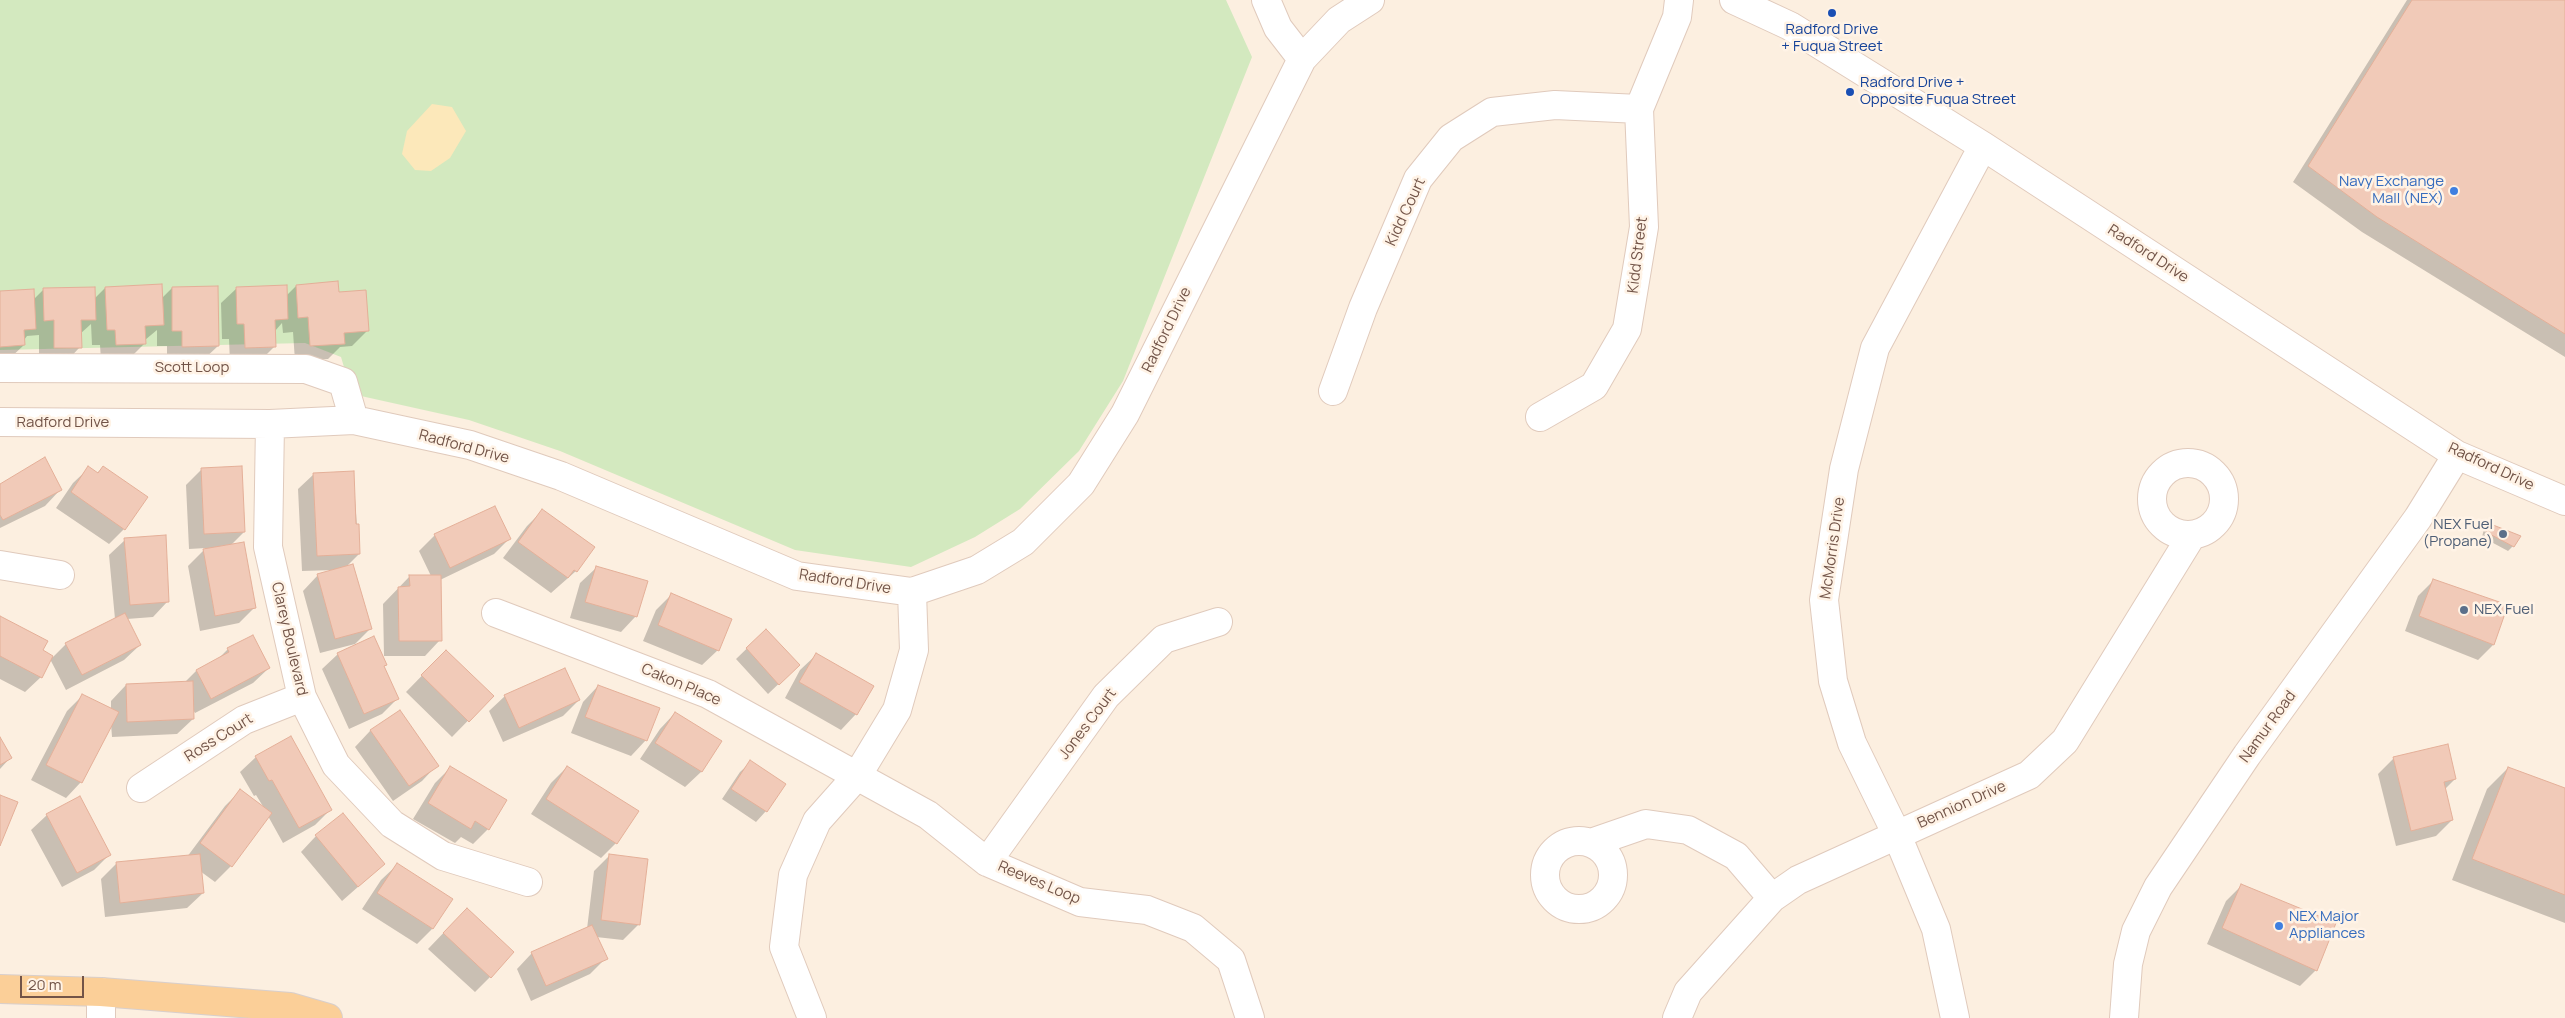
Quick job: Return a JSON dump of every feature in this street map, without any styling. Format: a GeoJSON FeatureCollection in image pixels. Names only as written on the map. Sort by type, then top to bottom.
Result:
{"type":"FeatureCollection","features":[{"type":"Feature","properties":{"kind":"main road"},"geometry":{"type":"LineString","coordinates":[[0,989],[101,1005],[290,1007],[328,1018]]}},
{"type":"Feature","properties":{"kind":"street"},"geometry":{"type":"LineString","coordinates":[[1266,0],[1278,28],[1302,59]]}},
{"type":"Feature","properties":{"kind":"street","name":"Radford Drive"},"geometry":{"type":"LineString","coordinates":[[0,422],[270,424],[354,420],[470,445],[561,476],[797,576],[912,592],[978,570],[1023,542],[1082,484],[1126,414],[1302,59],[1339,20],[1370,0]]}},
{"type":"Feature","properties":{"kind":"street","name":"Kidd Street"},"geometry":{"type":"LineString","coordinates":[[1540,417],[1594,386],[1627,329],[1644,227],[1639,108],[1677,17],[1679,0]]}},
{"type":"Feature","properties":{"kind":"street","name":"Radford Drive"},"geometry":{"type":"LineString","coordinates":[[1734,0],[1774,18],[1983,146],[2457,454],[2565,501]]}},
{"type":"Feature","properties":{"kind":"street","name":"Kidd Court"},"geometry":{"type":"LineString","coordinates":[[1333,391],[1363,308],[1418,179],[1451,138],[1492,112],[1555,106],[1639,108]]}},
{"type":"Feature","properties":{"kind":"street","name":"McMorris Drive"},"geometry":{"type":"LineString","coordinates":[[1955,1018],[1936,929],[1897,834],[1852,742],[1833,681],[1824,600],[1844,469],[1875,348],[1983,146]]}},
{"type":"Feature","properties":{"kind":"street","name":"Scott Loop"},"geometry":{"type":"LineString","coordinates":[[0,368],[306,369],[343,382],[354,420]]}},
{"type":"Feature","properties":{"kind":"street","name":"Clarey Boulevard"},"geometry":{"type":"LineString","coordinates":[[270,424],[268,547],[302,697],[336,765],[392,824],[443,856],[528,882]]}},
{"type":"Feature","properties":{"kind":"street","name":"Namur Road"},"geometry":{"type":"LineString","coordinates":[[2124,1018],[2128,964],[2136,931],[2158,887],[2247,755],[2418,518],[2457,454]]}},
{"type":"Feature","properties":{"kind":"street","name":"Bennion Drive"},"geometry":{"type":"LineString","coordinates":[[1677,1018],[1688,992],[1772,898],[1798,880],[2030,775],[2065,741],[2192,535]]}},
{"type":"Feature","properties":{"kind":"street"},"geometry":{"type":"LineString","coordinates":[[0,565],[60,575]]}},
{"type":"Feature","properties":{"kind":"street"},"geometry":{"type":"LineString","coordinates":[[812,1018],[784,947],[793,875],[818,821],[856,776],[897,710],[914,650],[912,592]]}},
{"type":"Feature","properties":{"kind":"street","name":"Cakon Place"},"geometry":{"type":"LineString","coordinates":[[496,613],[708,694],[856,776]]}},
{"type":"Feature","properties":{"kind":"street","name":"Jones Court"},"geometry":{"type":"LineString","coordinates":[[987,862],[1106,696],[1164,639],[1218,622]]}},
{"type":"Feature","properties":{"kind":"street","name":"Ross Court"},"geometry":{"type":"LineString","coordinates":[[141,788],[244,720],[302,697]]}},
{"type":"Feature","properties":{"kind":"street","name":"Reeves Loop"},"geometry":{"type":"LineString","coordinates":[[856,776],[928,815],[987,862],[1080,902],[1147,910],[1193,928],[1231,960],[1250,1018]]}},
{"type":"Feature","properties":{"kind":"street"},"geometry":{"type":"LineString","coordinates":[[1591,843],[1646,824],[1688,830],[1736,856],[1772,898]]}},
{"type":"Feature","properties":{"kind":"green space"},"geometry":{"type":"Polygon","coordinates":[[[0,0],[1226,0],[1252,57],[1123,381],[1079,451],[1020,509],[975,537],[911,567],[795,550],[560,451],[469,420],[352,394],[341,357],[305,343],[0,350],[0,0]]]}},
{"type":"Feature","properties":{"kind":"sand"},"geometry":{"type":"Polygon","coordinates":[[[432,104],[452,107],[466,131],[450,158],[431,171],[415,170],[402,154],[407,131],[432,104]]]}},
{"type":"Feature","properties":{"kind":"building","name":"Navy Exchange Mall (NEX)"},"geometry":{"type":"Polygon","coordinates":[[[2412,0],[2565,0],[2565,334],[2377,217],[2308,166],[2412,0]]]}},
{"type":"Feature","properties":{"kind":"building"},"geometry":{"type":"Polygon","coordinates":[[[338,281],[339,292],[366,290],[369,331],[344,333],[345,344],[310,346],[308,317],[298,318],[296,285],[338,281]]]}},
{"type":"Feature","properties":{"kind":"building"},"geometry":{"type":"Polygon","coordinates":[[[162,284],[164,325],[145,326],[146,344],[116,345],[115,330],[107,330],[105,287],[162,284]]]}},
{"type":"Feature","properties":{"kind":"building"},"geometry":{"type":"Polygon","coordinates":[[[287,285],[288,319],[275,320],[276,347],[245,348],[244,324],[237,324],[236,287],[287,285]]]}},
{"type":"Feature","properties":{"kind":"building"},"geometry":{"type":"Polygon","coordinates":[[[218,286],[219,346],[182,347],[182,331],[172,331],[172,287],[218,286]]]}},
{"type":"Feature","properties":{"kind":"building"},"geometry":{"type":"Polygon","coordinates":[[[95,287],[96,320],[81,320],[82,348],[54,348],[54,320],[44,321],[43,288],[95,287]]]}},
{"type":"Feature","properties":{"kind":"building"},"geometry":{"type":"Polygon","coordinates":[[[34,289],[36,329],[24,330],[25,345],[0,347],[0,291],[34,289]]]}},
{"type":"Feature","properties":{"kind":"building"},"geometry":{"type":"Polygon","coordinates":[[[45,457],[62,490],[3,520],[0,515],[0,484],[45,457]]]}},
{"type":"Feature","properties":{"kind":"building"},"geometry":{"type":"Polygon","coordinates":[[[88,466],[98,473],[103,466],[148,497],[125,530],[71,492],[88,466]]]}},
{"type":"Feature","properties":{"kind":"building"},"geometry":{"type":"Polygon","coordinates":[[[242,466],[245,532],[204,534],[201,468],[242,466]]]}},
{"type":"Feature","properties":{"kind":"building"},"geometry":{"type":"Polygon","coordinates":[[[354,471],[356,524],[359,524],[360,554],[317,556],[313,473],[354,471]]]}},
{"type":"Feature","properties":{"kind":"building"},"geometry":{"type":"Polygon","coordinates":[[[495,506],[511,539],[450,568],[434,534],[495,506]]]}},
{"type":"Feature","properties":{"kind":"building"},"geometry":{"type":"Polygon","coordinates":[[[542,509],[595,547],[577,572],[574,570],[568,578],[518,542],[542,509]]]}},
{"type":"Feature","properties":{"kind":"building","name":"NEX Fuel (Propane)"},"geometry":{"type":"Polygon","coordinates":[[[2488,523],[2521,536],[2514,547],[2486,532],[2488,523]]]}},
{"type":"Feature","properties":{"kind":"building"},"geometry":{"type":"Polygon","coordinates":[[[166,535],[169,602],[130,605],[124,538],[166,535]]]}},
{"type":"Feature","properties":{"kind":"building"},"geometry":{"type":"Polygon","coordinates":[[[244,542],[256,608],[215,616],[203,549],[244,542]]]}},
{"type":"Feature","properties":{"kind":"building"},"geometry":{"type":"Polygon","coordinates":[[[353,564],[372,629],[335,639],[317,574],[353,564]]]}},
{"type":"Feature","properties":{"kind":"building"},"geometry":{"type":"Polygon","coordinates":[[[596,566],[648,581],[637,617],[585,602],[596,566]]]}},
{"type":"Feature","properties":{"kind":"building"},"geometry":{"type":"Polygon","coordinates":[[[409,575],[441,575],[442,641],[399,641],[398,587],[410,586],[409,575]]]}},
{"type":"Feature","properties":{"kind":"building","name":"NEX Fuel"},"geometry":{"type":"Polygon","coordinates":[[[2433,579],[2508,605],[2494,645],[2419,616],[2433,579]]]}},
{"type":"Feature","properties":{"kind":"building"},"geometry":{"type":"Polygon","coordinates":[[[671,593],[732,619],[719,651],[658,625],[671,593]]]}},
{"type":"Feature","properties":{"kind":"building"},"geometry":{"type":"Polygon","coordinates":[[[125,613],[141,645],[82,675],[65,643],[125,613]]]}},
{"type":"Feature","properties":{"kind":"building"},"geometry":{"type":"Polygon","coordinates":[[[0,616],[48,641],[43,650],[53,656],[42,678],[0,656],[0,616]]]}},
{"type":"Feature","properties":{"kind":"building"},"geometry":{"type":"Polygon","coordinates":[[[766,629],[800,665],[779,685],[746,648],[766,629]]]}},
{"type":"Feature","properties":{"kind":"building"},"geometry":{"type":"Polygon","coordinates":[[[253,635],[270,668],[211,699],[196,670],[229,652],[227,648],[253,635]]]}},
{"type":"Feature","properties":{"kind":"building"},"geometry":{"type":"Polygon","coordinates":[[[374,636],[387,665],[384,666],[399,699],[364,714],[337,653],[374,636]]]}},
{"type":"Feature","properties":{"kind":"building"},"geometry":{"type":"Polygon","coordinates":[[[446,650],[494,696],[469,722],[421,675],[446,650]]]}},
{"type":"Feature","properties":{"kind":"building"},"geometry":{"type":"Polygon","coordinates":[[[816,653],[874,686],[857,715],[799,682],[816,653]]]}},
{"type":"Feature","properties":{"kind":"building"},"geometry":{"type":"Polygon","coordinates":[[[565,668],[580,700],[519,728],[504,695],[565,668]]]}},
{"type":"Feature","properties":{"kind":"building"},"geometry":{"type":"Polygon","coordinates":[[[193,681],[194,719],[127,722],[126,684],[193,681]]]}},
{"type":"Feature","properties":{"kind":"building"},"geometry":{"type":"Polygon","coordinates":[[[598,685],[660,708],[647,741],[585,717],[598,685]]]}},
{"type":"Feature","properties":{"kind":"building"},"geometry":{"type":"Polygon","coordinates":[[[82,694],[119,712],[82,783],[46,765],[82,694]]]}},
{"type":"Feature","properties":{"kind":"building"},"geometry":{"type":"Polygon","coordinates":[[[400,710],[439,766],[409,786],[370,730],[400,710]]]}},
{"type":"Feature","properties":{"kind":"building"},"geometry":{"type":"Polygon","coordinates":[[[675,712],[722,741],[702,772],[655,743],[675,712]]]}},
{"type":"Feature","properties":{"kind":"building"},"geometry":{"type":"Polygon","coordinates":[[[291,736],[332,810],[299,828],[272,780],[269,781],[255,756],[291,736]]]}},
{"type":"Feature","properties":{"kind":"building"},"geometry":{"type":"Polygon","coordinates":[[[0,737],[12,758],[0,765],[0,737]]]}},
{"type":"Feature","properties":{"kind":"building"},"geometry":{"type":"Polygon","coordinates":[[[2448,744],[2456,779],[2444,782],[2453,820],[2411,831],[2393,757],[2448,744]]]}},
{"type":"Feature","properties":{"kind":"building"},"geometry":{"type":"Polygon","coordinates":[[[750,760],[786,784],[767,812],[731,789],[750,760]]]}},
{"type":"Feature","properties":{"kind":"building"},"geometry":{"type":"Polygon","coordinates":[[[450,766],[507,800],[489,830],[475,821],[471,829],[428,803],[450,766]]]}},
{"type":"Feature","properties":{"kind":"building"},"geometry":{"type":"Polygon","coordinates":[[[567,766],[639,811],[617,844],[546,799],[567,766]]]}},
{"type":"Feature","properties":{"kind":"building"},"geometry":{"type":"Polygon","coordinates":[[[2508,767],[2565,788],[2565,895],[2472,859],[2508,767]]]}},
{"type":"Feature","properties":{"kind":"building"},"geometry":{"type":"Polygon","coordinates":[[[240,789],[272,813],[232,867],[200,843],[240,789]]]}},
{"type":"Feature","properties":{"kind":"building"},"geometry":{"type":"Polygon","coordinates":[[[0,795],[18,802],[0,846],[0,795]]]}},
{"type":"Feature","properties":{"kind":"building"},"geometry":{"type":"Polygon","coordinates":[[[80,796],[111,855],[77,873],[46,814],[80,796]]]}},
{"type":"Feature","properties":{"kind":"building"},"geometry":{"type":"Polygon","coordinates":[[[343,813],[385,864],[358,887],[315,835],[343,813]]]}},
{"type":"Feature","properties":{"kind":"building"},"geometry":{"type":"Polygon","coordinates":[[[200,854],[204,893],[120,903],[116,862],[200,854]]]}},
{"type":"Feature","properties":{"kind":"building"},"geometry":{"type":"Polygon","coordinates":[[[609,854],[648,859],[640,925],[601,920],[609,854]]]}},
{"type":"Feature","properties":{"kind":"building"},"geometry":{"type":"Polygon","coordinates":[[[397,863],[453,899],[433,929],[377,893],[397,863]]]}},
{"type":"Feature","properties":{"kind":"building","name":"NEX Major Appliances"},"geometry":{"type":"Polygon","coordinates":[[[2241,884],[2336,923],[2317,971],[2222,928],[2241,884]]]}},
{"type":"Feature","properties":{"kind":"building"},"geometry":{"type":"Polygon","coordinates":[[[467,908],[514,952],[491,978],[443,933],[467,908]]]}},
{"type":"Feature","properties":{"kind":"building"},"geometry":{"type":"Polygon","coordinates":[[[592,925],[608,959],[546,986],[531,952],[592,925]]]}},
{"type":"Feature","properties":{"kind":"place","name":"Radford Drive + Fuqua Street"},"geometry":{"type":"Point","coordinates":[1832,13]}},
{"type":"Feature","properties":{"kind":"place","name":"Radford Drive + Opposite Fuqua Street"},"geometry":{"type":"Point","coordinates":[1850,92]}},
{"type":"Feature","properties":{"kind":"place","name":"Navy Exchange Mall (NEX)"},"geometry":{"type":"Point","coordinates":[2454,191]}},
{"type":"Feature","properties":{"kind":"place","name":"NEX Fuel (Propane)"},"geometry":{"type":"Point","coordinates":[2503,534]}},
{"type":"Feature","properties":{"kind":"place","name":"NEX Fuel"},"geometry":{"type":"Point","coordinates":[2464,610]}},
{"type":"Feature","properties":{"kind":"place","name":"NEX Major Appliances"},"geometry":{"type":"Point","coordinates":[2279,926]}}]}
